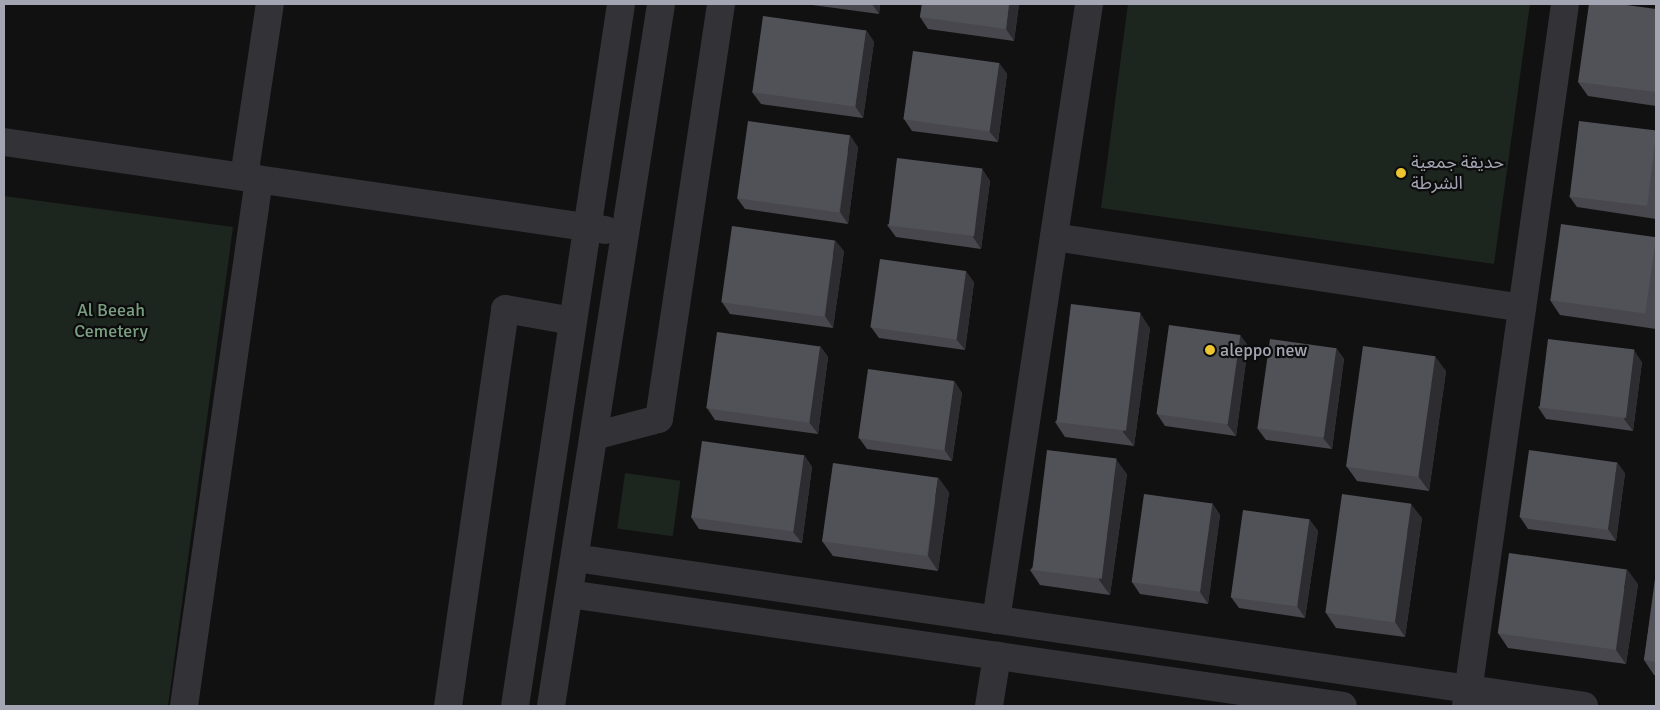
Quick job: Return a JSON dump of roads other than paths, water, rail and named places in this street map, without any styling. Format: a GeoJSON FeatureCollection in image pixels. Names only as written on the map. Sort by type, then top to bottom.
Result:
{"type":"FeatureCollection","features":[{"type":"Feature","properties":{"kind":"street"},"geometry":{"type":"LineString","coordinates":[[184,706],[252,178],[270,4]]}},
{"type":"Feature","properties":{"kind":"street"},"geometry":{"type":"LineString","coordinates":[[515,706],[621,4]]}},
{"type":"Feature","properties":{"kind":"street"},"geometry":{"type":"LineString","coordinates":[[551,706],[661,4]]}},
{"type":"Feature","properties":{"kind":"street"},"geometry":{"type":"LineString","coordinates":[[594,436],[659,419],[721,4]]}},
{"type":"Feature","properties":{"kind":"street"},"geometry":{"type":"LineString","coordinates":[[996,620],[1089,4]]}},
{"type":"Feature","properties":{"kind":"street"},"geometry":{"type":"LineString","coordinates":[[1467,698],[1565,4]]}},
{"type":"Feature","properties":{"kind":"street"},"geometry":{"type":"LineString","coordinates":[[4,142],[625,232]]}},
{"type":"Feature","properties":{"kind":"street"},"geometry":{"type":"LineString","coordinates":[[1054,237],[1522,308]]}},
{"type":"Feature","properties":{"kind":"street"},"geometry":{"type":"LineString","coordinates":[[448,706],[505,309],[573,322]]}},
{"type":"Feature","properties":{"kind":"street"},"geometry":{"type":"LineString","coordinates":[[575,558],[996,620],[1467,698],[1584,706]]}},
{"type":"Feature","properties":{"kind":"street"},"geometry":{"type":"LineString","coordinates":[[569,594],[1343,706]]}},
{"type":"Feature","properties":{"kind":"street"},"geometry":{"type":"LineString","coordinates":[[989,706],[996,656]]}},
{"type":"Feature","properties":{"kind":"place","name":"حديقة جمعية الشرطة"},"geometry":{"type":"Point","coordinates":[1401,173]}},
{"type":"Feature","properties":{"kind":"place","name":"aleppo new"},"geometry":{"type":"Point","coordinates":[1210,350]}},
{"type":"Feature","properties":{"kind":"park label","name":"Al Beeah Cemetery"},"geometry":{"type":"Point","coordinates":[111,321]}}]}
